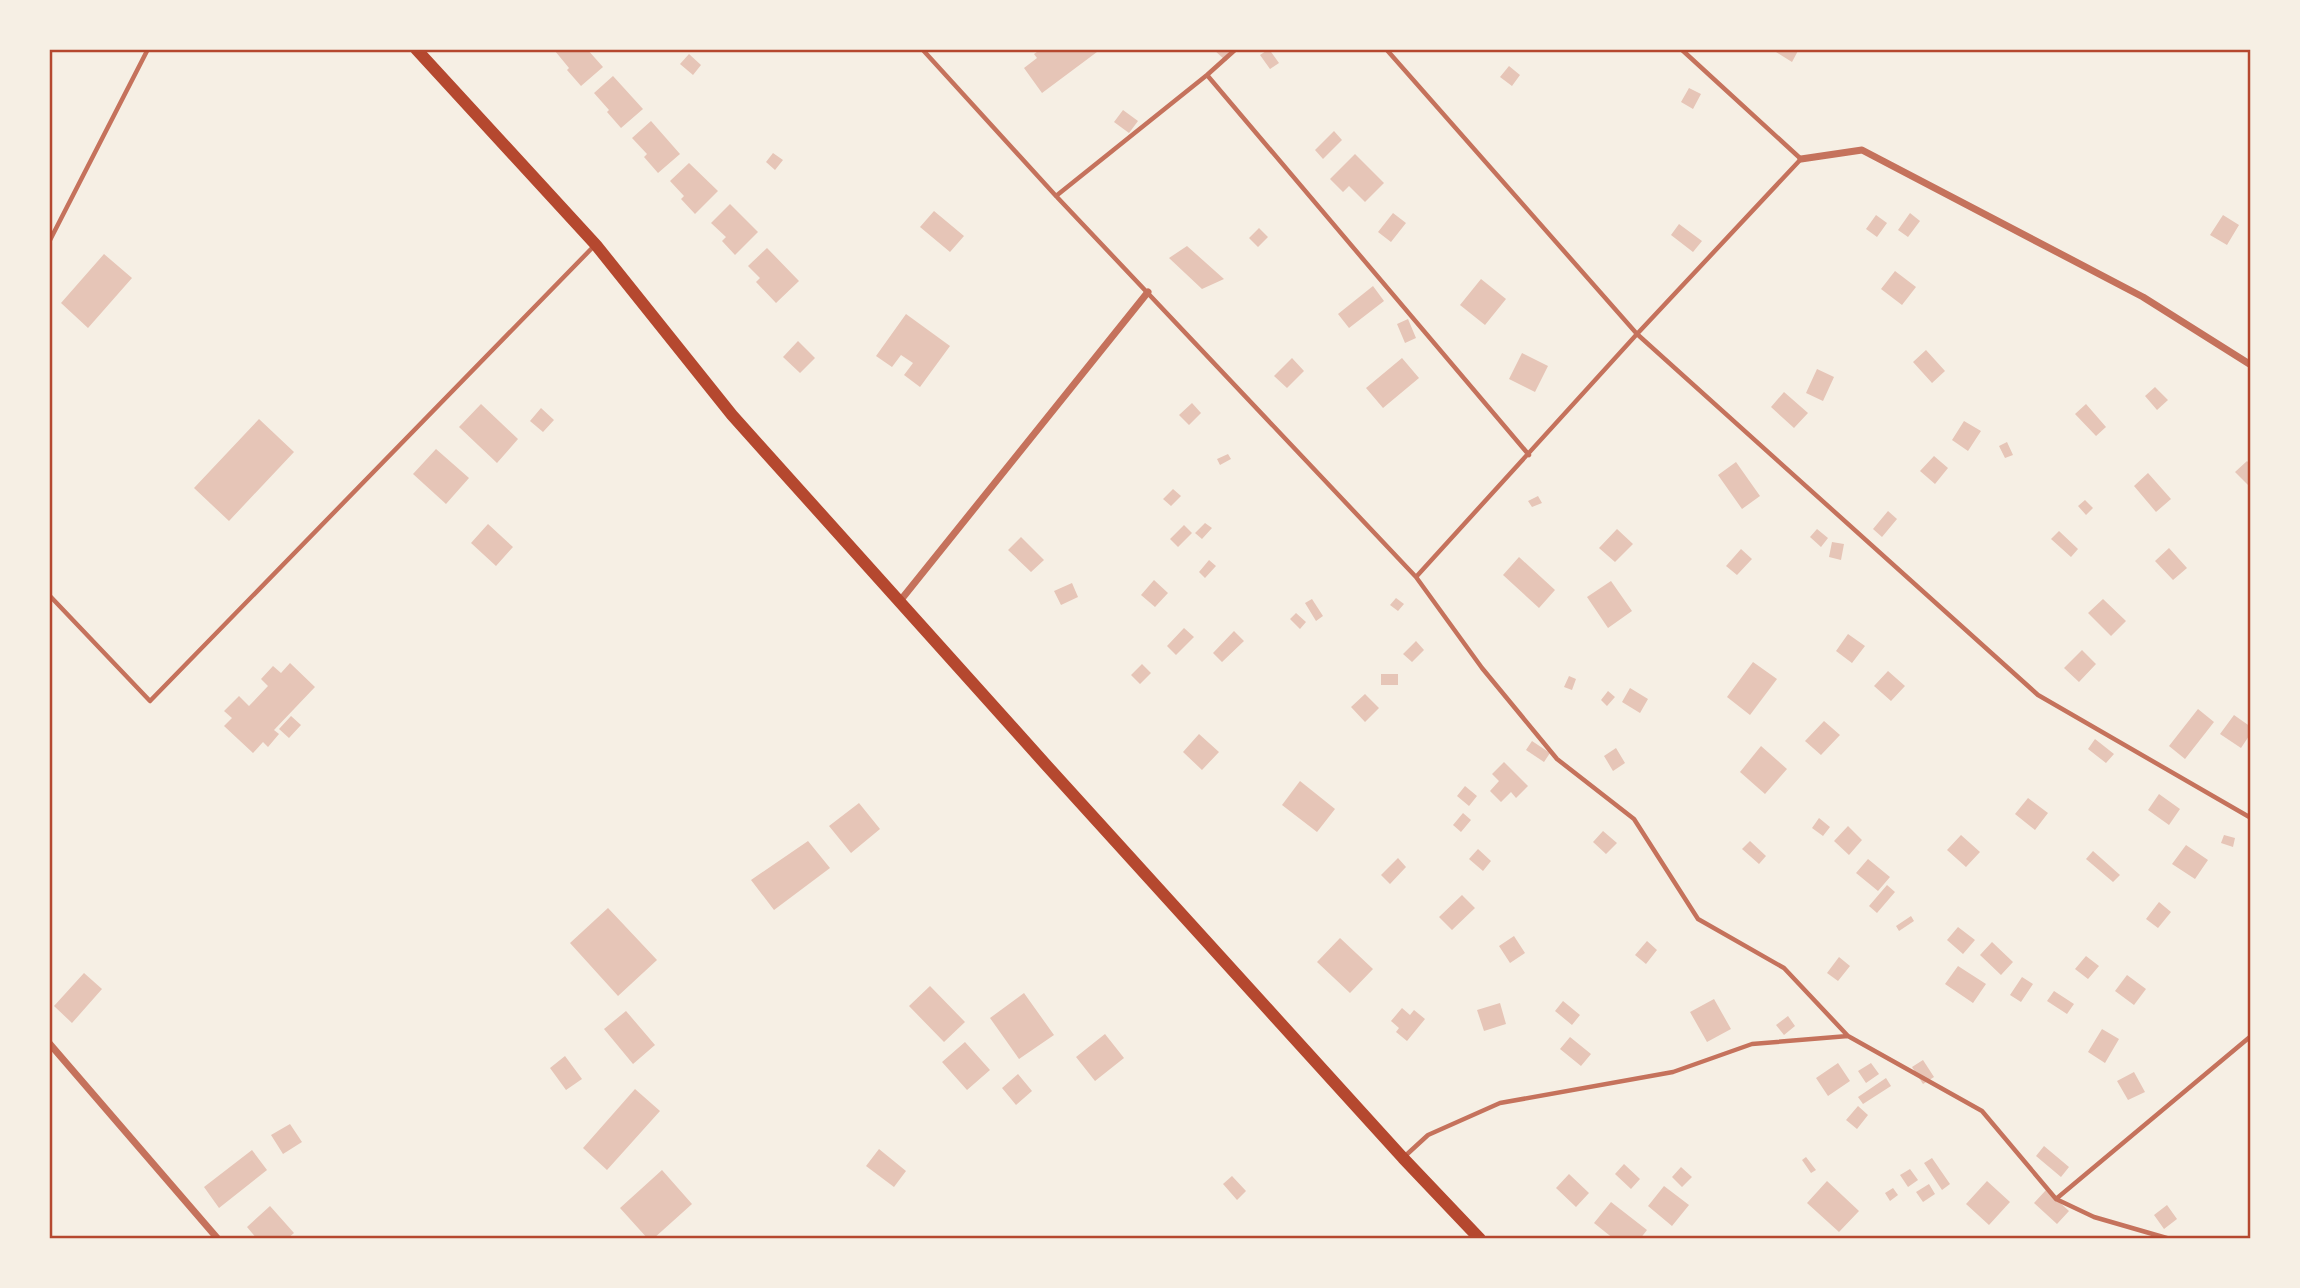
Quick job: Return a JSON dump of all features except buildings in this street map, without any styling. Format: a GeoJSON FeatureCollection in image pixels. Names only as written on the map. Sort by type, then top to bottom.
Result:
{"type":"FeatureCollection","features":[{"type":"Feature","properties":{"kind":"main road"},"geometry":{"type":"LineString","coordinates":[[416,49],[596,244],[732,415],[1048,767],[1403,1158],[1480,1239]]}},
{"type":"Feature","properties":{"kind":"street"},"geometry":{"type":"LineString","coordinates":[[1801,159],[1862,150],[2143,297],[2251,365]]}},
{"type":"Feature","properties":{"kind":"street"},"geometry":{"type":"LineString","coordinates":[[900,601],[1148,292]]}},
{"type":"Feature","properties":{"kind":"street"},"geometry":{"type":"LineString","coordinates":[[49,1043],[218,1239]]}},
{"type":"Feature","properties":{"kind":"lane"},"geometry":{"type":"LineString","coordinates":[[49,242],[148,49]]}},
{"type":"Feature","properties":{"kind":"lane"},"geometry":{"type":"LineString","coordinates":[[922,49],[1056,196],[1416,577],[1482,668],[1557,759],[1634,819],[1699,919],[1784,968],[1848,1036],[1982,1111],[2056,1199],[2094,1217],[2170,1239]]}},
{"type":"Feature","properties":{"kind":"lane"},"geometry":{"type":"LineString","coordinates":[[1056,196],[1208,75],[1236,49]]}},
{"type":"Feature","properties":{"kind":"lane"},"geometry":{"type":"LineString","coordinates":[[1386,49],[1637,334],[2038,695],[2251,818]]}},
{"type":"Feature","properties":{"kind":"lane"},"geometry":{"type":"LineString","coordinates":[[1416,577],[1801,159],[1681,49]]}},
{"type":"Feature","properties":{"kind":"lane"},"geometry":{"type":"LineString","coordinates":[[1208,75],[1529,455]]}},
{"type":"Feature","properties":{"kind":"lane"},"geometry":{"type":"LineString","coordinates":[[49,595],[150,701],[596,244]]}},
{"type":"Feature","properties":{"kind":"lane"},"geometry":{"type":"LineString","coordinates":[[1403,1158],[1428,1135],[1500,1103],[1673,1072],[1752,1044],[1848,1036]]}},
{"type":"Feature","properties":{"kind":"lane"},"geometry":{"type":"LineString","coordinates":[[2056,1199],[2251,1036]]}}]}
